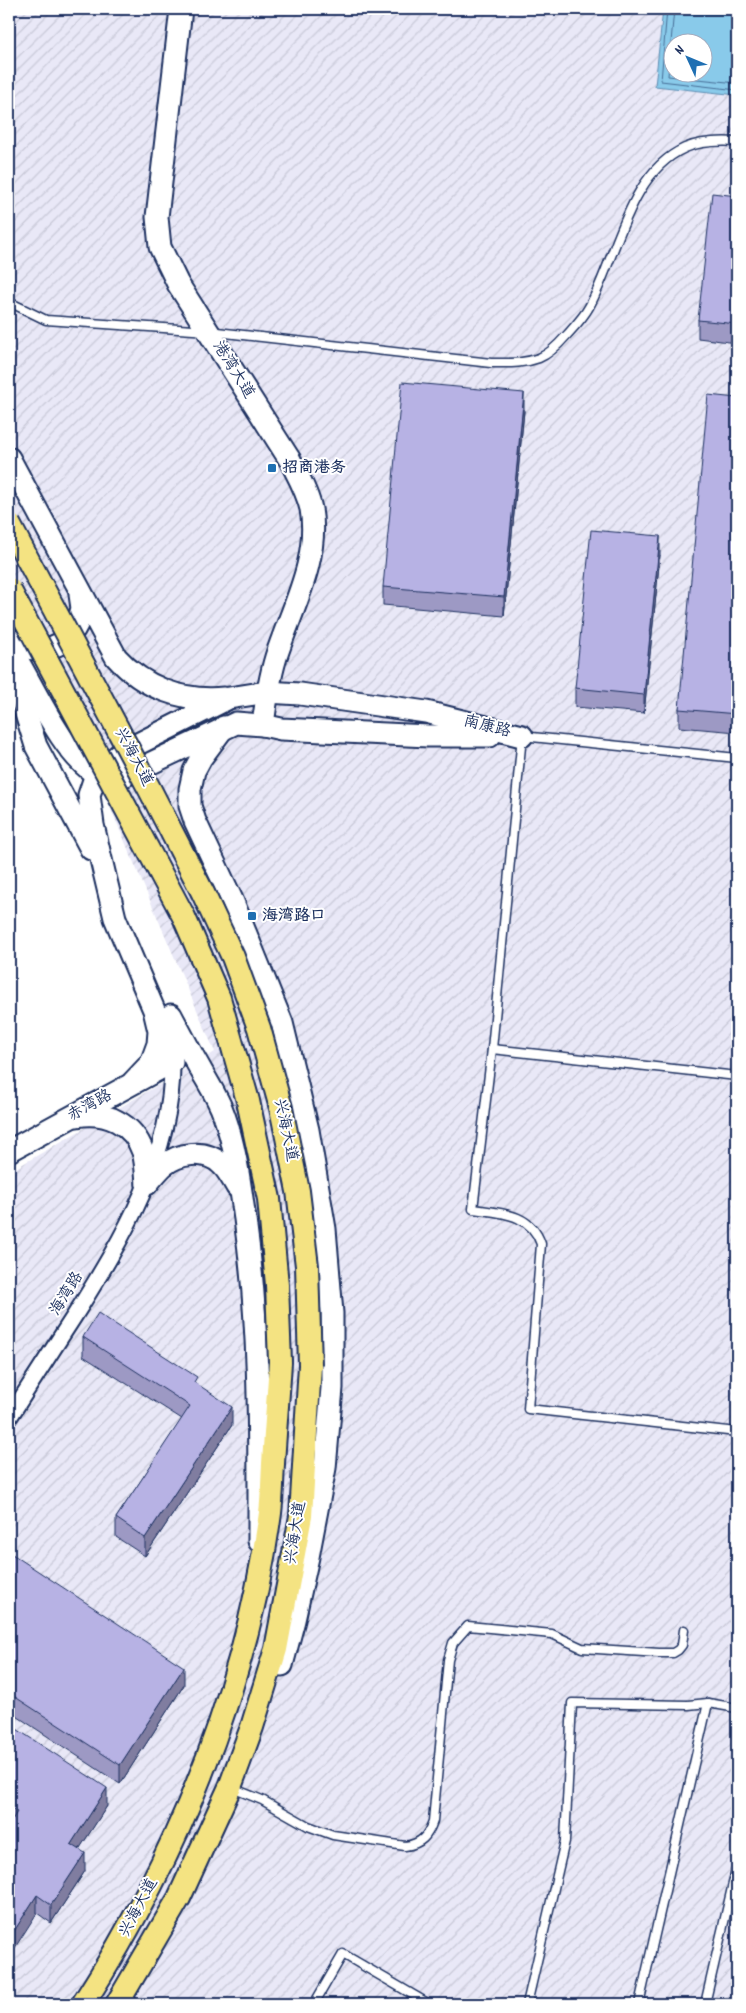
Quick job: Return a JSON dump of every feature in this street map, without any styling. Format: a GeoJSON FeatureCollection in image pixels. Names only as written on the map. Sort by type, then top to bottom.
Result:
{"type":"FeatureCollection","features":[{"type":"Feature","properties":{"kind":"main road","name":"兴海大道"},"geometry":{"type":"LineString","coordinates":[[9,524],[150,790],[233,957],[259,1028],[281,1108],[298,1191],[307,1266],[310,1365],[301,1516],[278,1640],[252,1727],[230,1787],[179,1898],[117,2004]]}},
{"type":"Feature","properties":{"kind":"main road","name":"兴海大道"},"geometry":{"type":"LineString","coordinates":[[9,589],[184,917],[219,998],[248,1101],[269,1199],[277,1285],[280,1362],[270,1512],[245,1642],[226,1708],[189,1805],[152,1884],[110,1962],[83,2004]]}},
{"type":"Feature","properties":{"kind":"street","name":"港湾大道"},"geometry":{"type":"LineString","coordinates":[[181,9],[157,217],[157,233],[160,247],[167,263],[208,331],[290,460],[304,486],[310,509],[313,536],[308,564],[267,692],[263,725]]}},
{"type":"Feature","properties":{"kind":"street"},"geometry":{"type":"LineString","coordinates":[[9,458],[116,658],[129,672],[146,684],[185,697],[206,700],[229,698]]}},
{"type":"Feature","properties":{"kind":"street"},"geometry":{"type":"LineString","coordinates":[[9,639],[20,647],[40,651],[60,645],[75,630],[82,611],[79,590]]}},
{"type":"Feature","properties":{"kind":"street"},"geometry":{"type":"LineString","coordinates":[[9,646],[68,749],[96,774],[89,795],[93,825],[104,872]]}},
{"type":"Feature","properties":{"kind":"street","name":"兴海大道"},"geometry":{"type":"LineString","coordinates":[[9,659],[36,746],[121,906],[155,987],[170,1034],[172,1062]]}},
{"type":"Feature","properties":{"kind":"street","name":"南康路"},"geometry":{"type":"LineString","coordinates":[[96,774],[122,752],[229,698],[267,692],[300,694],[426,712],[522,736]]}},
{"type":"Feature","properties":{"kind":"street","name":"南康路"},"geometry":{"type":"LineString","coordinates":[[96,774],[114,778],[126,775],[224,727],[236,723],[263,725],[281,729],[428,736],[522,736]]}},
{"type":"Feature","properties":{"kind":"street","name":"兴海大道"},"geometry":{"type":"LineString","coordinates":[[224,727],[201,758],[194,771],[190,789],[190,806],[195,821],[233,902],[282,1023],[308,1130],[325,1229],[332,1313],[332,1388],[325,1468],[294,1620],[282,1664],[230,1787]]}},
{"type":"Feature","properties":{"kind":"street","name":"兴海大道"},"geometry":{"type":"LineString","coordinates":[[104,872],[115,918],[154,1010],[159,1031],[158,1044],[151,1063],[133,1082]]}},
{"type":"Feature","properties":{"kind":"street","name":"兴海大道"},"geometry":{"type":"LineString","coordinates":[[155,987],[213,1090],[224,1115],[233,1148],[242,1195],[251,1263],[258,1394],[258,1579]]}},
{"type":"Feature","properties":{"kind":"street","name":"赤湾路"},"geometry":{"type":"LineString","coordinates":[[9,1151],[172,1062]]}},
{"type":"Feature","properties":{"kind":"street","name":"海湾路"},"geometry":{"type":"LineString","coordinates":[[9,1418],[125,1233],[147,1184],[169,1111],[172,1088],[172,1062]]}},
{"type":"Feature","properties":{"kind":"street"},"geometry":{"type":"LineString","coordinates":[[69,1117],[106,1115],[124,1125],[131,1132],[143,1153],[147,1184]]}},
{"type":"Feature","properties":{"kind":"street"},"geometry":{"type":"LineString","coordinates":[[147,1184],[164,1165],[175,1158],[197,1154],[210,1157],[221,1163],[242,1195]]}},
{"type":"Feature","properties":{"kind":"lane"},"geometry":{"type":"LineString","coordinates":[[9,302],[46,320],[208,331],[491,363],[518,364],[540,357],[565,337],[589,307],[638,194],[651,174],[668,159],[685,148],[703,142],[737,142]]}},
{"type":"Feature","properties":{"kind":"lane"},"geometry":{"type":"LineString","coordinates":[[737,758],[522,736],[492,1049],[473,1209],[510,1214],[519,1218],[534,1229],[541,1244],[528,1409],[737,1432]]}},
{"type":"Feature","properties":{"kind":"lane"},"geometry":{"type":"LineString","coordinates":[[492,1049],[737,1076]]}},
{"type":"Feature","properties":{"kind":"lane"},"geometry":{"type":"LineString","coordinates":[[230,1787],[262,1800],[308,1826],[333,1835],[405,1846],[413,1845],[426,1837],[434,1821],[448,1660],[453,1643],[468,1626],[552,1634],[582,1648],[659,1653],[674,1653],[678,1650],[682,1646],[684,1630]]}},
{"type":"Feature","properties":{"kind":"lane"},"geometry":{"type":"LineString","coordinates":[[527,2004],[565,1841],[572,1703],[708,1703],[737,1708]]}},
{"type":"Feature","properties":{"kind":"lane"},"geometry":{"type":"LineString","coordinates":[[639,2004],[708,1703]]}},
{"type":"Feature","properties":{"kind":"lane"},"geometry":{"type":"LineString","coordinates":[[705,2004],[737,1866]]}},
{"type":"Feature","properties":{"kind":"lane"},"geometry":{"type":"LineString","coordinates":[[314,2004],[342,1954],[429,2004]]}},
{"type":"Feature","properties":{"kind":"shaded area"},"geometry":{"type":"Polygon","coordinates":[[[9,9],[663,9],[655,86],[737,95],[737,2004],[9,2004],[9,1172],[215,1052],[9,571],[9,9]]]}},
{"type":"Feature","properties":{"kind":"water"},"geometry":{"type":"Polygon","coordinates":[[[663,9],[737,9],[737,95],[655,86],[663,9]]]}},
{"type":"Feature","properties":{"kind":"building"},"geometry":{"type":"Polygon","coordinates":[[[712,193],[737,196],[737,324],[698,320],[712,193]]]}},
{"type":"Feature","properties":{"kind":"building"},"geometry":{"type":"Polygon","coordinates":[[[402,382],[524,393],[504,597],[383,587],[402,382]]]}},
{"type":"Feature","properties":{"kind":"building"},"geometry":{"type":"Polygon","coordinates":[[[708,395],[737,398],[737,714],[679,709],[708,395]]]}},
{"type":"Feature","properties":{"kind":"building"},"geometry":{"type":"Polygon","coordinates":[[[591,530],[660,536],[644,695],[575,688],[591,530]]]}},
{"type":"Feature","properties":{"kind":"building"},"geometry":{"type":"Polygon","coordinates":[[[98,1313],[197,1377],[194,1382],[232,1407],[145,1538],[116,1518],[190,1406],[83,1337],[98,1313]]]}},
{"type":"Feature","properties":{"kind":"building"},"geometry":{"type":"Polygon","coordinates":[[[9,1552],[184,1667],[120,1765],[9,1693],[9,1552]]]}},
{"type":"Feature","properties":{"kind":"building"},"geometry":{"type":"Polygon","coordinates":[[[9,1724],[107,1788],[71,1844],[85,1853],[51,1905],[37,1895],[9,1939],[9,1825],[17,1812],[9,1806],[9,1724]]]}},
{"type":"Feature","properties":{"kind":"place","name":"招商港务"},"geometry":{"type":"Point","coordinates":[272,468]}},
{"type":"Feature","properties":{"kind":"place","name":"海湾路口"},"geometry":{"type":"Point","coordinates":[252,916]}}]}
